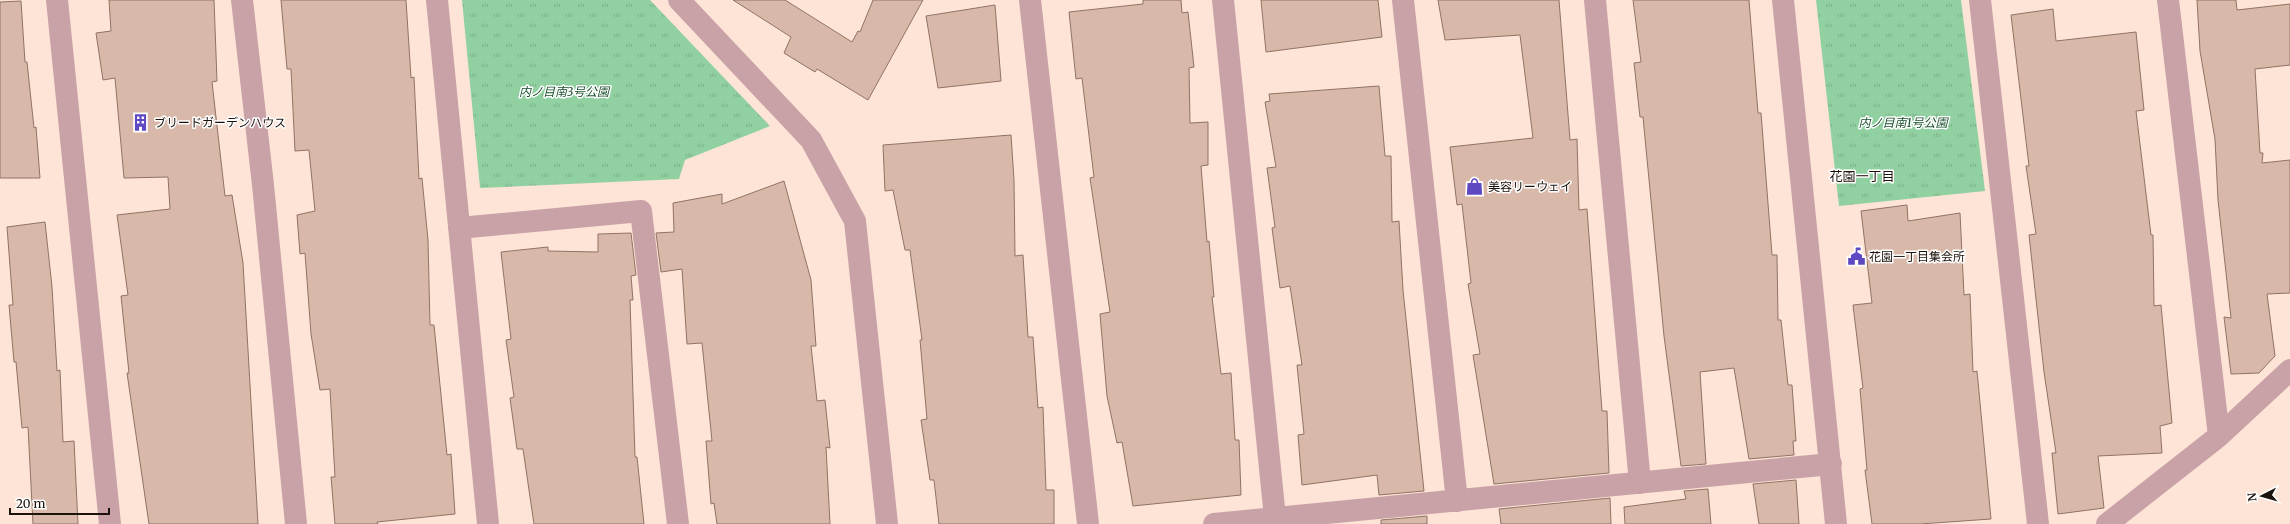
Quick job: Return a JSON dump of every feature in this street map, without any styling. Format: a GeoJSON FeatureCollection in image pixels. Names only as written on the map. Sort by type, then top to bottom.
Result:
{"type":"FeatureCollection","features":[{"type":"Feature","properties":{"kind":"street"},"geometry":{"type":"LineString","coordinates":[[57,0],[110,524]]}},
{"type":"Feature","properties":{"kind":"street"},"geometry":{"type":"LineString","coordinates":[[242,0],[263,185],[296,524]]}},
{"type":"Feature","properties":{"kind":"street"},"geometry":{"type":"LineString","coordinates":[[437,0],[488,524]]}},
{"type":"Feature","properties":{"kind":"street"},"geometry":{"type":"LineString","coordinates":[[680,0],[811,140],[855,221],[888,524]]}},
{"type":"Feature","properties":{"kind":"street"},"geometry":{"type":"LineString","coordinates":[[1030,0],[1088,524]]}},
{"type":"Feature","properties":{"kind":"street"},"geometry":{"type":"LineString","coordinates":[[1223,0],[1275,518]]}},
{"type":"Feature","properties":{"kind":"street"},"geometry":{"type":"LineString","coordinates":[[1403,0],[1457,501]]}},
{"type":"Feature","properties":{"kind":"street"},"geometry":{"type":"LineString","coordinates":[[1595,0],[1640,483]]}},
{"type":"Feature","properties":{"kind":"street"},"geometry":{"type":"LineString","coordinates":[[1783,0],[1836,524]]}},
{"type":"Feature","properties":{"kind":"street"},"geometry":{"type":"LineString","coordinates":[[1980,0],[2038,524]]}},
{"type":"Feature","properties":{"kind":"street"},"geometry":{"type":"LineString","coordinates":[[2168,0],[2219,436]]}},
{"type":"Feature","properties":{"kind":"street"},"geometry":{"type":"LineString","coordinates":[[459,228],[641,211],[678,524]]}},
{"type":"Feature","properties":{"kind":"street"},"geometry":{"type":"LineString","coordinates":[[2107,524],[2219,436],[2290,370]]}},
{"type":"Feature","properties":{"kind":"street"},"geometry":{"type":"LineString","coordinates":[[1214,524],[1831,464]]}},
{"type":"Feature","properties":{"kind":"green space","name":"内ノ目南3号公園"},"geometry":{"type":"Polygon","coordinates":[[[462,0],[650,0],[770,126],[685,160],[679,179],[480,188],[462,0]]]}},
{"type":"Feature","properties":{"kind":"green space","name":"内ノ目南1号公園"},"geometry":{"type":"Polygon","coordinates":[[[1816,0],[1961,0],[1985,191],[1839,206],[1816,0]]]}},
{"type":"Feature","properties":{"kind":"building"},"geometry":{"type":"Polygon","coordinates":[[[109,0],[214,0],[217,81],[212,82],[225,196],[232,195],[243,263],[258,524],[149,524],[127,373],[129,373],[121,296],[128,295],[117,215],[170,209],[168,177],[124,178],[115,78],[103,80],[96,33],[111,31],[109,0]]]}},
{"type":"Feature","properties":{"kind":"building"},"geometry":{"type":"Polygon","coordinates":[[[281,0],[406,0],[411,78],[414,77],[419,179],[422,178],[428,240],[430,325],[434,325],[447,455],[451,454],[455,514],[377,522],[378,524],[335,524],[331,477],[335,477],[330,389],[320,390],[311,334],[305,253],[300,254],[297,215],[315,211],[309,150],[295,151],[291,69],[287,69],[281,0]]]}},
{"type":"Feature","properties":{"kind":"building"},"geometry":{"type":"Polygon","coordinates":[[[733,0],[785,0],[852,42],[858,31],[860,32],[873,0],[923,0],[868,100],[817,69],[815,72],[784,53],[791,37],[733,0]]]}},
{"type":"Feature","properties":{"kind":"building"},"geometry":{"type":"Polygon","coordinates":[[[1143,0],[1181,0],[1182,13],[1188,12],[1194,67],[1189,68],[1190,123],[1208,122],[1208,165],[1201,166],[1207,242],[1209,241],[1214,297],[1212,297],[1221,374],[1231,373],[1235,440],[1239,440],[1241,495],[1133,506],[1122,442],[1117,443],[1107,396],[1100,314],[1110,312],[1090,178],[1094,177],[1082,78],[1076,79],[1069,12],[1143,4],[1143,0]]]}},
{"type":"Feature","properties":{"kind":"building"},"geometry":{"type":"Polygon","coordinates":[[[1261,0],[1378,0],[1382,37],[1266,52],[1261,0]]]}},
{"type":"Feature","properties":{"kind":"building"},"geometry":{"type":"Polygon","coordinates":[[[1438,0],[1559,0],[1570,140],[1577,139],[1579,210],[1587,209],[1602,411],[1607,411],[1609,473],[1494,484],[1473,355],[1480,354],[1468,284],[1471,283],[1462,204],[1457,205],[1450,147],[1533,138],[1520,35],[1445,40],[1438,0]]]}},
{"type":"Feature","properties":{"kind":"building"},"geometry":{"type":"Polygon","coordinates":[[[1633,0],[1749,0],[1758,113],[1761,113],[1772,255],[1777,255],[1778,320],[1781,320],[1788,385],[1792,385],[1796,441],[1793,441],[1794,455],[1749,459],[1734,368],[1700,372],[1706,464],[1681,466],[1664,336],[1643,117],[1640,117],[1634,63],[1641,62],[1633,0]]]}},
{"type":"Feature","properties":{"kind":"building"},"geometry":{"type":"Polygon","coordinates":[[[2197,0],[2236,0],[2237,10],[2290,4],[2290,65],[2255,69],[2260,153],[2263,153],[2262,163],[2290,160],[2290,293],[2267,294],[2275,356],[2259,373],[2231,374],[2224,317],[2231,318],[2218,200],[2215,139],[2200,51],[2197,0]]]}},
{"type":"Feature","properties":{"kind":"building"},"geometry":{"type":"Polygon","coordinates":[[[21,1],[25,62],[27,62],[34,128],[36,127],[40,178],[0,178],[0,2],[21,1]]]}},
{"type":"Feature","properties":{"kind":"building"},"geometry":{"type":"Polygon","coordinates":[[[995,5],[1001,81],[938,88],[926,16],[995,5]]]}},
{"type":"Feature","properties":{"kind":"building"},"geometry":{"type":"Polygon","coordinates":[[[2053,9],[2056,41],[2136,32],[2144,110],[2136,111],[2151,235],[2153,235],[2154,306],[2161,305],[2172,423],[2160,426],[2162,453],[2098,456],[2104,508],[2058,514],[2052,453],[2056,453],[2044,372],[2029,235],[2036,234],[2026,166],[2029,166],[2011,15],[2053,9]]]}},
{"type":"Feature","properties":{"kind":"building"},"geometry":{"type":"Polygon","coordinates":[[[1379,86],[1385,156],[1391,156],[1392,222],[1399,221],[1403,290],[1424,491],[1379,495],[1377,475],[1302,485],[1298,435],[1304,434],[1297,365],[1302,365],[1290,286],[1280,288],[1272,228],[1275,227],[1267,168],[1276,167],[1265,102],[1270,101],[1269,94],[1379,86]]]}},
{"type":"Feature","properties":{"kind":"building"},"geometry":{"type":"Polygon","coordinates":[[[1011,135],[1014,180],[1015,256],[1023,255],[1028,337],[1033,337],[1038,408],[1043,407],[1046,490],[1054,490],[1054,524],[939,524],[934,480],[930,480],[921,420],[927,419],[920,340],[922,340],[910,250],[905,250],[893,190],[885,191],[883,145],[1011,135]]]}},
{"type":"Feature","properties":{"kind":"building"},"geometry":{"type":"Polygon","coordinates":[[[784,181],[811,280],[816,346],[811,346],[817,401],[825,400],[830,448],[826,447],[830,524],[717,524],[714,503],[711,504],[706,441],[712,441],[702,343],[687,344],[682,269],[661,272],[656,233],[674,232],[673,203],[722,194],[722,204],[784,181]]]}},
{"type":"Feature","properties":{"kind":"building"},"geometry":{"type":"Polygon","coordinates":[[[1907,205],[1908,221],[1960,213],[1964,295],[1970,294],[1973,372],[1977,371],[1991,519],[1920,524],[1872,524],[1865,470],[1867,470],[1860,389],[1863,388],[1853,305],[1872,303],[1861,211],[1907,205]]]}},
{"type":"Feature","properties":{"kind":"building"},"geometry":{"type":"Polygon","coordinates":[[[45,222],[52,287],[57,371],[60,370],[63,442],[74,441],[78,524],[33,524],[28,427],[22,428],[16,362],[14,362],[9,305],[13,305],[7,227],[45,222]]]}},
{"type":"Feature","properties":{"kind":"building"},"geometry":{"type":"Polygon","coordinates":[[[631,233],[636,275],[631,276],[633,300],[630,300],[635,457],[637,457],[644,524],[534,524],[523,449],[517,449],[510,398],[514,397],[506,340],[511,339],[501,252],[548,247],[548,251],[598,252],[598,234],[631,233]]]}},
{"type":"Feature","properties":{"kind":"building"},"geometry":{"type":"Polygon","coordinates":[[[1796,480],[1799,524],[1759,524],[1753,484],[1796,480]]]}},
{"type":"Feature","properties":{"kind":"building"},"geometry":{"type":"Polygon","coordinates":[[[1708,489],[1711,524],[1625,524],[1624,507],[1686,499],[1684,491],[1708,489]]]}},
{"type":"Feature","properties":{"kind":"building"},"geometry":{"type":"Polygon","coordinates":[[[1610,498],[1611,524],[1501,524],[1499,509],[1610,498]]]}},
{"type":"Feature","properties":{"kind":"building"},"geometry":{"type":"Polygon","coordinates":[[[1427,516],[1427,524],[1381,524],[1381,520],[1427,516]]]}},
{"type":"Feature","properties":{"kind":"place","name":"ブリードガーデンハウス"},"geometry":{"type":"Point","coordinates":[141,123]}},
{"type":"Feature","properties":{"kind":"place","name":"美容リーウェイ"},"geometry":{"type":"Point","coordinates":[1475,187]}},
{"type":"Feature","properties":{"kind":"place","name":"花園一丁目集会所"},"geometry":{"type":"Point","coordinates":[1856,257]}},
{"type":"Feature","properties":{"kind":"district","name":"花園一丁目"},"geometry":{"type":"Point","coordinates":[1862,176]}}]}
